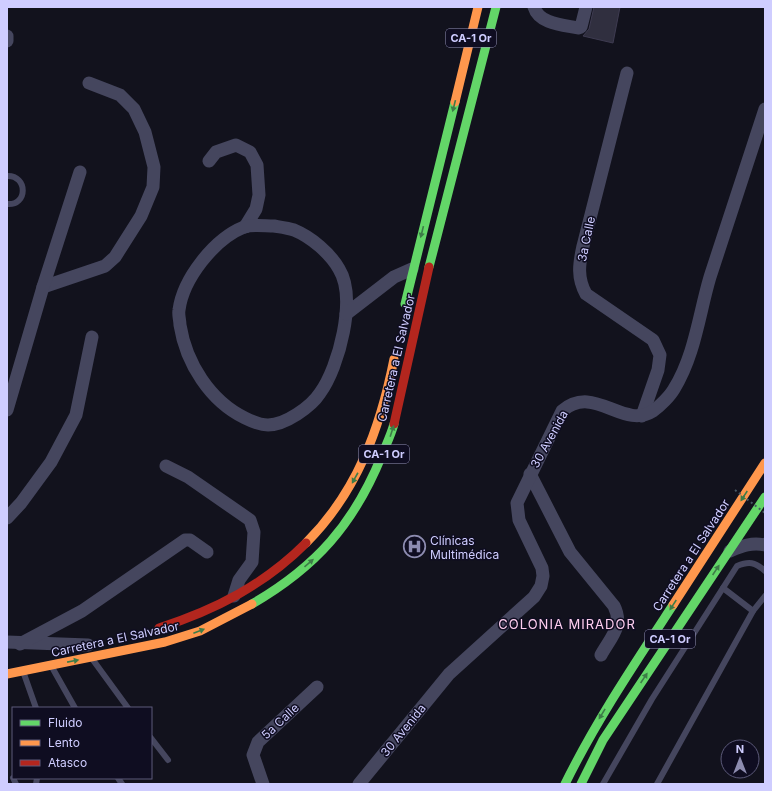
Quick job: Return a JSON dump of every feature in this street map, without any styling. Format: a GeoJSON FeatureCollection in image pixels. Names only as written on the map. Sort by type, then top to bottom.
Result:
{"type":"FeatureCollection","features":[{"type":"Feature","properties":{"kind":"highway","name":"Carretera a El Salvador"},"geometry":{"type":"LineString","coordinates":[[404,311],[412,269],[478,7]]}},
{"type":"Feature","properties":{"kind":"highway","name":"Carretera a El Salvador"},"geometry":{"type":"LineString","coordinates":[[49,653],[165,642],[200,631],[231,616],[276,590],[321,553],[352,516],[370,485],[386,448],[396,419],[429,268],[496,7]]}},
{"type":"Feature","properties":{"kind":"highway","name":"Carretera a El Salvador"},"geometry":{"type":"LineString","coordinates":[[149,631],[204,613],[256,583],[287,561],[309,541],[337,507],[362,464],[379,422],[396,348]]}},
{"type":"Feature","properties":{"kind":"highway","name":"Carretera a El Salvador"},"geometry":{"type":"LineString","coordinates":[[565,784],[584,745],[605,709],[765,463]]}},
{"type":"Feature","properties":{"kind":"highway","name":"CA-1 Or"},"geometry":{"type":"LineString","coordinates":[[581,784],[603,740],[765,497]]}},
{"type":"Feature","properties":{"kind":"highway","name":"Carretera a El Salvador"},"geometry":{"type":"LineString","coordinates":[[7,674],[51,665],[91,649]]}},
{"type":"Feature","properties":{"kind":"street"},"geometry":{"type":"LineString","coordinates":[[534,7],[535,11],[543,20],[578,28],[581,27],[586,7]]}},
{"type":"Feature","properties":{"kind":"street"},"geometry":{"type":"LineString","coordinates":[[7,36],[7,41]]}},
{"type":"Feature","properties":{"kind":"street","name":"3a Calle"},"geometry":{"type":"LineString","coordinates":[[627,73],[583,246],[579,274],[580,284],[586,294],[653,340],[660,355],[658,370],[642,416]]}},
{"type":"Feature","properties":{"kind":"street"},"geometry":{"type":"LineString","coordinates":[[43,287],[105,266],[116,257],[141,216],[153,187],[154,167],[145,132],[134,109],[120,95],[90,83]]}},
{"type":"Feature","properties":{"kind":"street"},"geometry":{"type":"LineString","coordinates":[[642,416],[653,410],[674,390],[693,347],[710,276],[765,109]]}},
{"type":"Feature","properties":{"kind":"street"},"geometry":{"type":"LineString","coordinates":[[209,161],[216,152],[236,145],[250,152],[257,165],[259,195],[256,209],[245,227]]}},
{"type":"Feature","properties":{"kind":"street"},"geometry":{"type":"LineString","coordinates":[[7,410],[43,287],[80,172]]}},
{"type":"Feature","properties":{"kind":"street"},"geometry":{"type":"LineString","coordinates":[[274,226],[294,230],[312,241],[326,254],[339,270],[345,284],[346,314],[341,347],[335,365],[320,394],[293,417],[282,423],[267,425],[252,421],[224,406],[192,364],[183,337],[178,311],[190,278],[206,256],[231,234],[245,227],[274,226]]}},
{"type":"Feature","properties":{"kind":"street"},"geometry":{"type":"LineString","coordinates":[[346,314],[394,277],[412,269]]}},
{"type":"Feature","properties":{"kind":"street"},"geometry":{"type":"LineString","coordinates":[[7,518],[51,462],[76,415],[92,337]]}},
{"type":"Feature","properties":{"kind":"street","name":"30 Avenida"},"geometry":{"type":"LineString","coordinates":[[359,784],[449,674],[524,607],[541,586],[543,576],[542,568],[517,513],[517,502],[562,411],[572,403],[579,401],[591,402],[630,415],[642,416]]}},
{"type":"Feature","properties":{"kind":"street"},"geometry":{"type":"LineString","coordinates":[[166,466],[188,477],[250,520],[254,532],[252,562],[247,572],[240,580],[234,596]]}},
{"type":"Feature","properties":{"kind":"street"},"geometry":{"type":"LineString","coordinates":[[530,474],[570,552],[618,613],[619,623],[601,655]]}},
{"type":"Feature","properties":{"kind":"street"},"geometry":{"type":"LineString","coordinates":[[20,644],[82,611],[184,540],[190,540],[207,552]]}},
{"type":"Feature","properties":{"kind":"street"},"geometry":{"type":"LineString","coordinates":[[727,553],[742,546],[753,544],[765,545]]}},
{"type":"Feature","properties":{"kind":"street"},"geometry":{"type":"LineString","coordinates":[[247,572],[256,583]]}},
{"type":"Feature","properties":{"kind":"street"},"geometry":{"type":"LineString","coordinates":[[7,642],[91,649]]}},
{"type":"Feature","properties":{"kind":"street","name":"5a Calle"},"geometry":{"type":"LineString","coordinates":[[263,784],[255,764],[253,754],[258,742],[318,687]]}},
{"type":"Feature","properties":{"kind":"lane"},"geometry":{"type":"LineString","coordinates":[[7,176],[18,178],[24,191],[16,202],[8,205]]}},
{"type":"Feature","properties":{"kind":"lane"},"geometry":{"type":"LineString","coordinates":[[603,784],[652,699],[737,566],[747,562],[757,564],[765,571]]}},
{"type":"Feature","properties":{"kind":"lane"},"geometry":{"type":"LineString","coordinates":[[722,588],[753,611]]}},
{"type":"Feature","properties":{"kind":"lane"},"geometry":{"type":"LineString","coordinates":[[657,784],[753,611],[765,596]]}},
{"type":"Feature","properties":{"kind":"lane"},"geometry":{"type":"LineString","coordinates":[[91,649],[127,707]]}},
{"type":"Feature","properties":{"kind":"lane"},"geometry":{"type":"LineString","coordinates":[[51,665],[74,707]]}},
{"type":"Feature","properties":{"kind":"lane"},"geometry":{"type":"LineString","coordinates":[[23,671],[36,707]]}},
{"type":"Feature","properties":{"kind":"lane"},"geometry":{"type":"LineString","coordinates":[[152,739],[168,760]]}},
{"type":"Feature","properties":{"kind":"path"},"geometry":{"type":"LineString","coordinates":[[735,490],[765,513]]}},
{"type":"Feature","properties":{"kind":"building"},"geometry":{"type":"Polygon","coordinates":[[[594,7],[620,7],[613,43],[583,36],[589,29],[594,7]]]}},
{"type":"Feature","properties":{"kind":"traffic: fast"},"geometry":{"type":"LineString","coordinates":[[429,267],[496,7]]}},
{"type":"Feature","properties":{"kind":"traffic: fast"},"geometry":{"type":"LineString","coordinates":[[405,304],[455,102]]}},
{"type":"Feature","properties":{"kind":"traffic: fast"},"geometry":{"type":"LineString","coordinates":[[252,604],[275,590],[314,559],[345,523],[371,480],[394,424]]}},
{"type":"Feature","properties":{"kind":"traffic: fast"},"geometry":{"type":"LineString","coordinates":[[581,784],[603,740],[765,497]]}},
{"type":"Feature","properties":{"kind":"traffic: fast"},"geometry":{"type":"LineString","coordinates":[[565,784],[603,715],[673,605]]}},
{"type":"Feature","properties":{"kind":"traffic: slow"},"geometry":{"type":"LineString","coordinates":[[455,102],[478,7]]}},
{"type":"Feature","properties":{"kind":"traffic: slow"},"geometry":{"type":"LineString","coordinates":[[306,543],[324,523],[353,481],[364,458],[382,410],[394,359]]}},
{"type":"Feature","properties":{"kind":"traffic: slow"},"geometry":{"type":"LineString","coordinates":[[673,605],[765,463]]}},
{"type":"Feature","properties":{"kind":"traffic: slow"},"geometry":{"type":"LineString","coordinates":[[7,674],[165,642],[200,631],[252,604]]}},
{"type":"Feature","properties":{"kind":"traffic: jam"},"geometry":{"type":"LineString","coordinates":[[394,424],[429,267]]}},
{"type":"Feature","properties":{"kind":"traffic: jam"},"geometry":{"type":"LineString","coordinates":[[159,628],[200,613],[256,584],[290,558],[306,543]]}},
{"type":"Feature","properties":{"kind":"place","name":"Clínicas Multimédica"},"geometry":{"type":"Point","coordinates":[414,547]}},
{"type":"Feature","properties":{"kind":"district","name":"COLONIA MIRADOR"},"geometry":{"type":"Point","coordinates":[567,624]}}]}
